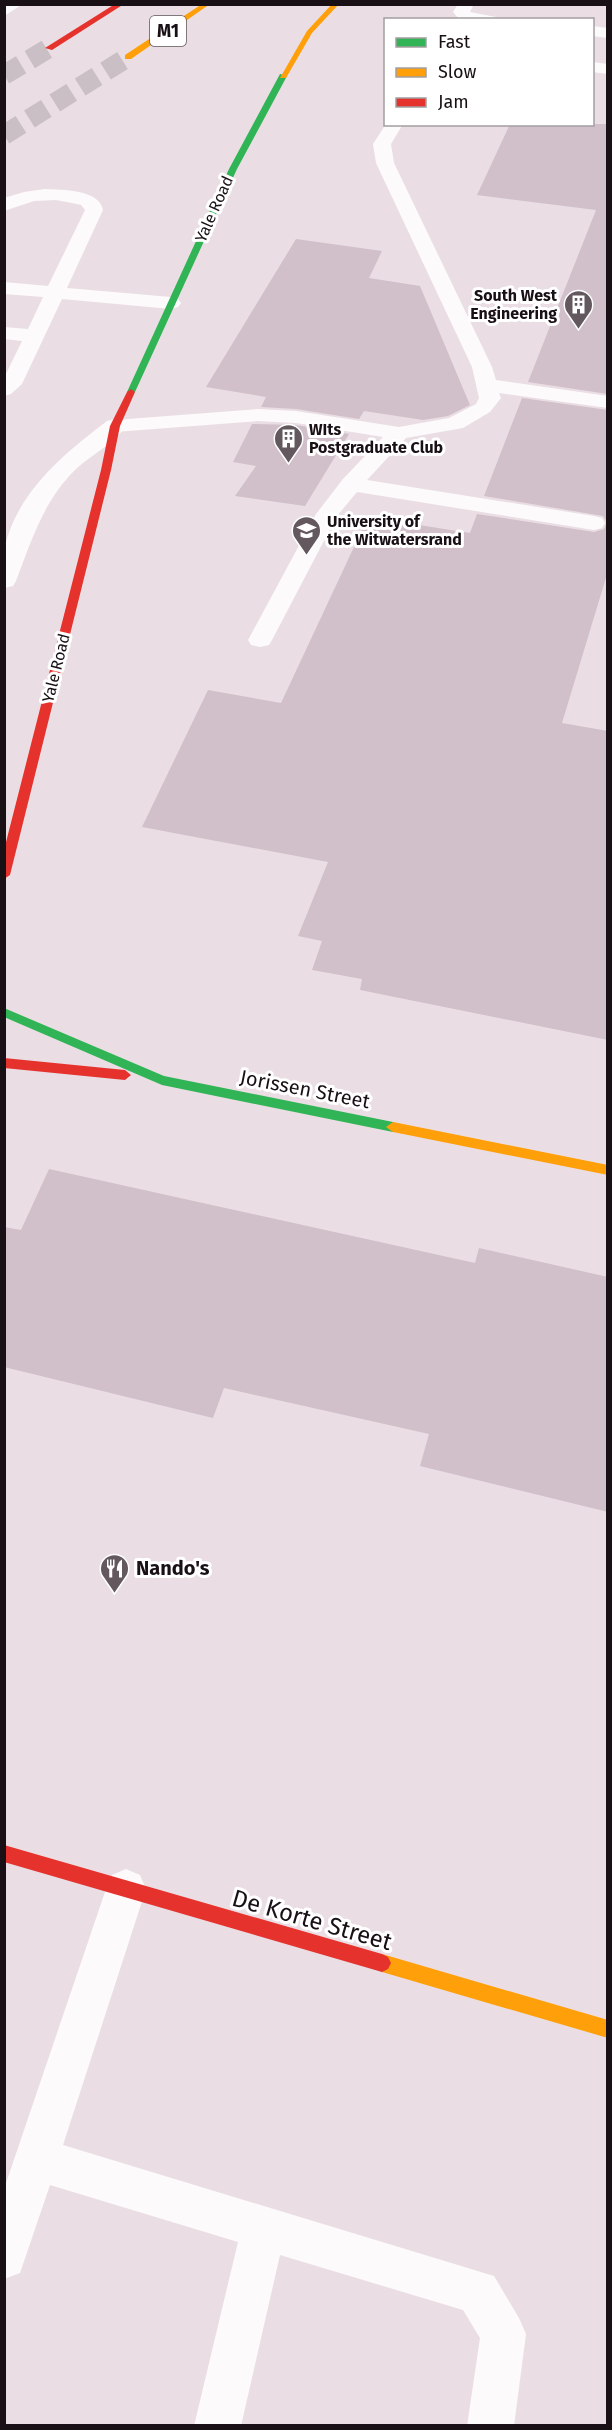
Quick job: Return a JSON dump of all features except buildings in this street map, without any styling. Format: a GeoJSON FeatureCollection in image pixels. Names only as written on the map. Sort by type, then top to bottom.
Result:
{"type":"FeatureCollection","features":[{"type":"Feature","properties":{"kind":"main road"},"geometry":{"type":"LineString","coordinates":[[49,48],[121,4]]}},
{"type":"Feature","properties":{"kind":"main road","name":"M1"},"geometry":{"type":"LineString","coordinates":[[128,57],[207,4]]}},
{"type":"Feature","properties":{"kind":"main road","name":"Yale Road"},"geometry":{"type":"LineString","coordinates":[[4,875],[106,470],[115,426],[233,169],[291,60],[309,32],[336,4]]}},
{"type":"Feature","properties":{"kind":"main road","name":"Jorissen Street"},"geometry":{"type":"LineString","coordinates":[[4,1012],[162,1080],[608,1170]]}},
{"type":"Feature","properties":{"kind":"main road"},"geometry":{"type":"LineString","coordinates":[[4,1063],[162,1080]]}},
{"type":"Feature","properties":{"kind":"main road","name":"De Korte Street"},"geometry":{"type":"LineString","coordinates":[[4,1853],[608,2029]]}},
{"type":"Feature","properties":{"kind":"street","name":"Yale Road"},"geometry":{"type":"LineString","coordinates":[[4,581],[29,516],[50,482],[72,459],[115,426]]}},
{"type":"Feature","properties":{"kind":"lane"},"geometry":{"type":"LineString","coordinates":[[4,11],[15,4]]}},
{"type":"Feature","properties":{"kind":"lane"},"geometry":{"type":"LineString","coordinates":[[466,4],[461,12],[465,16],[478,18]]}},
{"type":"Feature","properties":{"kind":"lane"},"geometry":{"type":"LineString","coordinates":[[115,426],[258,415],[296,417],[399,433],[437,428],[470,416],[483,408],[490,398],[482,366],[385,163],[382,144],[394,126]]}},
{"type":"Feature","properties":{"kind":"lane"},"geometry":{"type":"LineString","coordinates":[[4,206],[23,196],[41,194],[79,198],[93,205],[94,210],[12,384],[4,390]]}},
{"type":"Feature","properties":{"kind":"lane"},"geometry":{"type":"LineString","coordinates":[[4,288],[171,303]]}},
{"type":"Feature","properties":{"kind":"lane"},"geometry":{"type":"LineString","coordinates":[[4,333],[34,336]]}},
{"type":"Feature","properties":{"kind":"lane"},"geometry":{"type":"LineString","coordinates":[[488,385],[608,402]]}},
{"type":"Feature","properties":{"kind":"lane"},"geometry":{"type":"LineString","coordinates":[[260,640],[318,528],[351,484],[399,433]]}},
{"type":"Feature","properties":{"kind":"lane"},"geometry":{"type":"LineString","coordinates":[[351,484],[594,523]]}},
{"type":"Feature","properties":{"kind":"lane"},"geometry":{"type":"LineString","coordinates":[[4,2257],[126,1889]]}},
{"type":"Feature","properties":{"kind":"lane"},"geometry":{"type":"LineString","coordinates":[[37,2159],[478,2292],[503,2334],[490,2426]]}},
{"type":"Feature","properties":{"kind":"lane"},"geometry":{"type":"LineString","coordinates":[[217,2426],[264,2228]]}},
{"type":"Feature","properties":{"kind":"tunnel"},"geometry":{"type":"LineString","coordinates":[[4,75],[49,48]]}},
{"type":"Feature","properties":{"kind":"tunnel"},"geometry":{"type":"LineString","coordinates":[[4,135],[128,57]]}},
{"type":"Feature","properties":{"kind":"traffic: fast"},"geometry":{"type":"LineString","coordinates":[[131,392],[233,169],[283,76]]}},
{"type":"Feature","properties":{"kind":"traffic: fast"},"geometry":{"type":"LineString","coordinates":[[4,1012],[162,1080],[393,1127]]}},
{"type":"Feature","properties":{"kind":"traffic: slow"},"geometry":{"type":"LineString","coordinates":[[128,57],[207,4]]}},
{"type":"Feature","properties":{"kind":"traffic: slow"},"geometry":{"type":"LineString","coordinates":[[283,76],[309,32],[336,4]]}},
{"type":"Feature","properties":{"kind":"traffic: slow"},"geometry":{"type":"LineString","coordinates":[[393,1127],[608,1170]]}},
{"type":"Feature","properties":{"kind":"traffic: slow"},"geometry":{"type":"LineString","coordinates":[[382,1963],[608,2029]]}},
{"type":"Feature","properties":{"kind":"traffic: jam"},"geometry":{"type":"LineString","coordinates":[[49,48],[121,4]]}},
{"type":"Feature","properties":{"kind":"traffic: jam"},"geometry":{"type":"LineString","coordinates":[[4,875],[106,470],[115,426],[131,392]]}},
{"type":"Feature","properties":{"kind":"traffic: jam"},"geometry":{"type":"LineString","coordinates":[[4,1063],[125,1075]]}},
{"type":"Feature","properties":{"kind":"traffic: jam"},"geometry":{"type":"LineString","coordinates":[[4,1853],[382,1963]]}},
{"type":"Feature","properties":{"kind":"place","name":"South West Engineering"},"geometry":{"type":"Point","coordinates":[578,330]}},
{"type":"Feature","properties":{"kind":"place","name":"WIts Postgraduate Club"},"geometry":{"type":"Point","coordinates":[288,464]}},
{"type":"Feature","properties":{"kind":"place","name":"University of the Witwatersrand"},"geometry":{"type":"Point","coordinates":[306,556]}},
{"type":"Feature","properties":{"kind":"place","name":"Nando's"},"geometry":{"type":"Point","coordinates":[115,1594]}}]}
